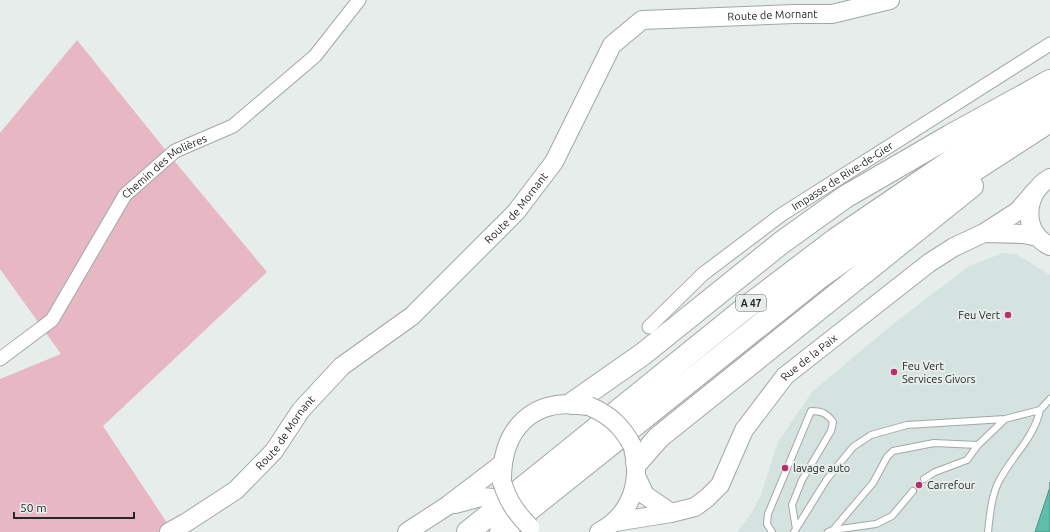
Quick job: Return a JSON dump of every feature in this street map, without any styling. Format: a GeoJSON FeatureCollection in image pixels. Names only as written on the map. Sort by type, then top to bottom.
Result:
{"type":"FeatureCollection","features":[{"type":"Feature","properties":{"kind":"highway"},"geometry":{"type":"LineString","coordinates":[[581,405],[781,243],[846,197],[950,136],[1050,81]]}},
{"type":"Feature","properties":{"kind":"highway","name":"A 47"},"geometry":{"type":"LineString","coordinates":[[468,532],[744,309],[836,239],[976,144],[1050,97]]}},
{"type":"Feature","properties":{"kind":"highway"},"geometry":{"type":"LineString","coordinates":[[636,462],[659,437],[1050,123]]}},
{"type":"Feature","properties":{"kind":"highway","name":"A 47"},"geometry":{"type":"LineString","coordinates":[[501,532],[820,277],[934,196],[1050,123]]}},
{"type":"Feature","properties":{"kind":"main road","name":"Route de Mornant"},"geometry":{"type":"LineString","coordinates":[[169,532],[236,490],[274,451],[301,410],[342,366],[412,316],[516,212],[554,162],[612,45],[642,20],[832,14],[890,0]]}},
{"type":"Feature","properties":{"kind":"main road","name":"Rue de la Paix"},"geometry":{"type":"LineString","coordinates":[[615,522],[671,513],[695,507],[720,486],[744,430],[785,376],[929,263],[954,247],[984,233],[1018,211],[1044,181],[1050,178]]}},
{"type":"Feature","properties":{"kind":"main road"},"geometry":{"type":"LineString","coordinates":[[1035,191],[1030,203],[1029,216],[1032,227],[1044,242]]}},
{"type":"Feature","properties":{"kind":"main road","name":"Rue de la Paix"},"geometry":{"type":"LineString","coordinates":[[984,233],[1023,234],[1044,242]]}},
{"type":"Feature","properties":{"kind":"main road"},"geometry":{"type":"LineString","coordinates":[[533,530],[517,514],[505,491],[502,464],[506,447],[511,436],[527,418],[549,406],[581,405],[603,412],[616,421],[626,433],[645,495],[671,513]]}},
{"type":"Feature","properties":{"kind":"main road"},"geometry":{"type":"LineString","coordinates":[[599,532],[615,522],[627,507],[634,493],[636,462]]}},
{"type":"Feature","properties":{"kind":"main road"},"geometry":{"type":"LineString","coordinates":[[407,532],[447,506],[502,464]]}},
{"type":"Feature","properties":{"kind":"main road"},"geometry":{"type":"LineString","coordinates":[[447,506],[505,491]]}},
{"type":"Feature","properties":{"kind":"street","name":"Chemin des Molières"},"geometry":{"type":"LineString","coordinates":[[0,358],[12,352],[52,320],[125,195],[175,151],[233,126],[315,56],[360,0]]}},
{"type":"Feature","properties":{"kind":"street","name":"Impasse de Rive-de-Gier"},"geometry":{"type":"LineString","coordinates":[[648,327],[703,274],[781,215],[1050,44]]}},
{"type":"Feature","properties":{"kind":"lane"},"geometry":{"type":"LineString","coordinates":[[988,532],[995,490],[1011,462],[1036,426],[1040,410],[1050,399]]}},
{"type":"Feature","properties":{"kind":"lane"},"geometry":{"type":"LineString","coordinates":[[772,532],[767,524],[768,514],[811,410],[820,411],[829,415],[833,422],[831,430],[802,480],[792,505],[795,531]]}},
{"type":"Feature","properties":{"kind":"lane"},"geometry":{"type":"LineString","coordinates":[[795,531],[827,479],[853,447],[871,435],[907,425],[1005,419],[1040,410]]}},
{"type":"Feature","properties":{"kind":"lane"},"geometry":{"type":"LineString","coordinates":[[924,479],[935,472],[967,460],[978,445],[1005,419]]}},
{"type":"Feature","properties":{"kind":"lane"},"geometry":{"type":"LineString","coordinates":[[830,531],[873,483],[887,457],[898,448],[934,442],[978,445]]}},
{"type":"Feature","properties":{"kind":"lane"},"geometry":{"type":"LineString","coordinates":[[830,531],[876,524],[892,516],[913,491]]}},
{"type":"Feature","properties":{"kind":"shaded area"},"geometry":{"type":"Polygon","coordinates":[[[77,40],[176,163],[267,272],[103,426],[173,532],[0,532],[0,379],[61,354],[0,269],[0,133],[77,40]]]}},
{"type":"Feature","properties":{"kind":"shaded area"},"geometry":{"type":"Polygon","coordinates":[[[1003,253],[1016,254],[1050,275],[1050,487],[1035,532],[737,532],[753,511],[762,492],[778,442],[812,392],[893,324],[969,266],[1003,253]]]}},
{"type":"Feature","properties":{"kind":"shaded area"},"geometry":{"type":"Polygon","coordinates":[[[1050,487],[1050,532],[1035,532],[1050,487]]]}},
{"type":"Feature","properties":{"kind":"place","name":"Feu Vert"},"geometry":{"type":"Point","coordinates":[1008,315]}},
{"type":"Feature","properties":{"kind":"place","name":"Feu Vert Services Givors"},"geometry":{"type":"Point","coordinates":[894,372]}},
{"type":"Feature","properties":{"kind":"place","name":"lavage auto"},"geometry":{"type":"Point","coordinates":[785,468]}},
{"type":"Feature","properties":{"kind":"place","name":"Carrefour"},"geometry":{"type":"Point","coordinates":[919,485]}}]}
